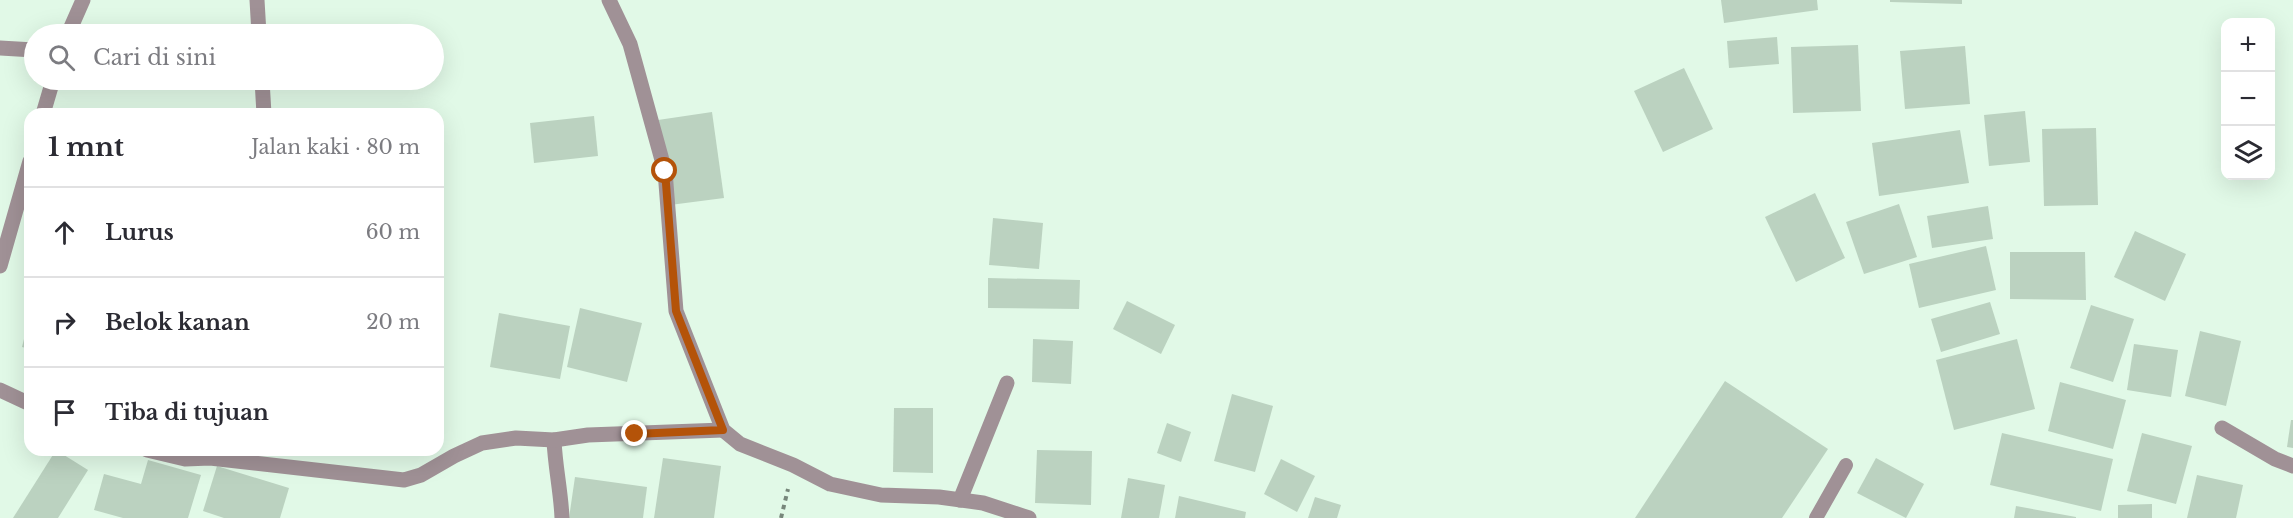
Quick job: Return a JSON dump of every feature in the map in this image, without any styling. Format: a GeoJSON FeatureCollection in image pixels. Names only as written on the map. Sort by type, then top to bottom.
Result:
{"type":"FeatureCollection","features":[{"type":"Feature","properties":{"kind":"street"},"geometry":{"type":"LineString","coordinates":[[72,24],[83,0]]}},
{"type":"Feature","properties":{"kind":"street"},"geometry":{"type":"LineString","coordinates":[[257,0],[258,24]]}},
{"type":"Feature","properties":{"kind":"street"},"geometry":{"type":"LineString","coordinates":[[609,0],[630,44],[665,171],[676,311],[723,430],[740,444],[793,465],[830,484],[881,495],[939,496],[983,503],[1029,518]]}},
{"type":"Feature","properties":{"kind":"street"},"geometry":{"type":"LineString","coordinates":[[0,48],[24,49]]}},
{"type":"Feature","properties":{"kind":"street"},"geometry":{"type":"LineString","coordinates":[[45,108],[50,90]]}},
{"type":"Feature","properties":{"kind":"street"},"geometry":{"type":"LineString","coordinates":[[263,90],[264,108]]}},
{"type":"Feature","properties":{"kind":"street"},"geometry":{"type":"LineString","coordinates":[[0,266],[24,182]]}},
{"type":"Feature","properties":{"kind":"street"},"geometry":{"type":"LineString","coordinates":[[960,500],[1007,383]]}},
{"type":"Feature","properties":{"kind":"street"},"geometry":{"type":"LineString","coordinates":[[0,390],[24,401]]}},
{"type":"Feature","properties":{"kind":"street"},"geometry":{"type":"LineString","coordinates":[[2222,428],[2275,459],[2293,466]]}},
{"type":"Feature","properties":{"kind":"street"},"geometry":{"type":"LineString","coordinates":[[172,456],[185,459],[210,458],[404,480],[421,475],[482,443],[516,438],[554,440],[588,435],[723,430]]}},
{"type":"Feature","properties":{"kind":"street"},"geometry":{"type":"LineString","coordinates":[[554,440],[562,518]]}},
{"type":"Feature","properties":{"kind":"lane"},"geometry":{"type":"LineString","coordinates":[[1816,518],[1846,465]]}},
{"type":"Feature","properties":{"kind":"building"},"geometry":{"type":"Polygon","coordinates":[[[1721,0],[1817,0],[1818,10],[1724,23],[1721,0]]]}},
{"type":"Feature","properties":{"kind":"building"},"geometry":{"type":"Polygon","coordinates":[[[1890,0],[1962,0],[1962,4],[1890,2],[1890,0]]]}},
{"type":"Feature","properties":{"kind":"building"},"geometry":{"type":"Polygon","coordinates":[[[1777,37],[1779,64],[1729,68],[1727,41],[1777,37]]]}},
{"type":"Feature","properties":{"kind":"building"},"geometry":{"type":"Polygon","coordinates":[[[1858,45],[1861,111],[1793,113],[1791,47],[1858,45]]]}},
{"type":"Feature","properties":{"kind":"building"},"geometry":{"type":"Polygon","coordinates":[[[1965,46],[1970,104],[1905,109],[1900,51],[1965,46]]]}},
{"type":"Feature","properties":{"kind":"building"},"geometry":{"type":"Polygon","coordinates":[[[1684,68],[1713,129],[1663,152],[1634,91],[1684,68]]]}},
{"type":"Feature","properties":{"kind":"building"},"geometry":{"type":"Polygon","coordinates":[[[2025,111],[2030,162],[1989,166],[1984,115],[2025,111]]]}},
{"type":"Feature","properties":{"kind":"building"},"geometry":{"type":"Polygon","coordinates":[[[712,112],[724,198],[670,205],[658,120],[712,112]]]}},
{"type":"Feature","properties":{"kind":"building"},"geometry":{"type":"Polygon","coordinates":[[[594,116],[598,156],[534,163],[530,123],[594,116]]]}},
{"type":"Feature","properties":{"kind":"building"},"geometry":{"type":"Polygon","coordinates":[[[2096,128],[2098,205],[2044,206],[2042,129],[2096,128]]]}},
{"type":"Feature","properties":{"kind":"building"},"geometry":{"type":"Polygon","coordinates":[[[1960,130],[1969,183],[1879,196],[1872,143],[1960,130]]]}},
{"type":"Feature","properties":{"kind":"building"},"geometry":{"type":"Polygon","coordinates":[[[1815,193],[1845,258],[1796,282],[1765,217],[1815,193]]]}},
{"type":"Feature","properties":{"kind":"building"},"geometry":{"type":"Polygon","coordinates":[[[1899,204],[1917,257],[1864,274],[1846,222],[1899,204]]]}},
{"type":"Feature","properties":{"kind":"building"},"geometry":{"type":"Polygon","coordinates":[[[1988,206],[1993,239],[1932,248],[1927,216],[1988,206]]]}},
{"type":"Feature","properties":{"kind":"building"},"geometry":{"type":"Polygon","coordinates":[[[993,218],[1043,223],[1039,269],[989,265],[993,218]]]}},
{"type":"Feature","properties":{"kind":"building"},"geometry":{"type":"Polygon","coordinates":[[[2135,231],[2186,254],[2165,301],[2114,277],[2135,231]]]}},
{"type":"Feature","properties":{"kind":"building"},"geometry":{"type":"Polygon","coordinates":[[[1986,246],[1996,290],[1919,308],[1909,264],[1986,246]]]}},
{"type":"Feature","properties":{"kind":"building"},"geometry":{"type":"Polygon","coordinates":[[[2010,252],[2085,252],[2086,300],[2010,299],[2010,252]]]}},
{"type":"Feature","properties":{"kind":"building"},"geometry":{"type":"Polygon","coordinates":[[[988,278],[1080,280],[1079,309],[988,308],[988,278]]]}},
{"type":"Feature","properties":{"kind":"building"},"geometry":{"type":"Polygon","coordinates":[[[1127,301],[1175,325],[1161,354],[1113,329],[1127,301]]]}},
{"type":"Feature","properties":{"kind":"building"},"geometry":{"type":"Polygon","coordinates":[[[1990,302],[2000,334],[1941,352],[1931,319],[1990,302]]]}},
{"type":"Feature","properties":{"kind":"building"},"geometry":{"type":"Polygon","coordinates":[[[2091,305],[2134,319],[2113,382],[2070,368],[2091,305]]]}},
{"type":"Feature","properties":{"kind":"building"},"geometry":{"type":"Polygon","coordinates":[[[580,308],[642,323],[627,382],[567,367],[580,308]]]}},
{"type":"Feature","properties":{"kind":"building"},"geometry":{"type":"Polygon","coordinates":[[[499,313],[570,326],[560,379],[490,367],[499,313]]]}},
{"type":"Feature","properties":{"kind":"building"},"geometry":{"type":"Polygon","coordinates":[[[2200,331],[2241,341],[2226,406],[2185,396],[2200,331]]]}},
{"type":"Feature","properties":{"kind":"building"},"geometry":{"type":"Polygon","coordinates":[[[1033,339],[1073,341],[1071,384],[1032,382],[1033,339]]]}},
{"type":"Feature","properties":{"kind":"building"},"geometry":{"type":"Polygon","coordinates":[[[2017,339],[2035,409],[1954,430],[1936,360],[2017,339]]]}},
{"type":"Feature","properties":{"kind":"building"},"geometry":{"type":"Polygon","coordinates":[[[2134,344],[2178,350],[2171,397],[2127,390],[2134,344]]]}},
{"type":"Feature","properties":{"kind":"building"},"geometry":{"type":"Polygon","coordinates":[[[1725,381],[1828,449],[1782,518],[1635,518],[1725,381]]]}},
{"type":"Feature","properties":{"kind":"building"},"geometry":{"type":"Polygon","coordinates":[[[2060,382],[2126,400],[2113,449],[2048,431],[2060,382]]]}},
{"type":"Feature","properties":{"kind":"building"},"geometry":{"type":"Polygon","coordinates":[[[1232,394],[1273,406],[1255,472],[1214,461],[1232,394]]]}},
{"type":"Feature","properties":{"kind":"building"},"geometry":{"type":"Polygon","coordinates":[[[894,408],[933,408],[933,473],[893,472],[894,408]]]}},
{"type":"Feature","properties":{"kind":"building"},"geometry":{"type":"Polygon","coordinates":[[[2291,420],[2293,420],[2293,448],[2287,447],[2291,420]]]}},
{"type":"Feature","properties":{"kind":"building"},"geometry":{"type":"Polygon","coordinates":[[[1167,423],[1191,432],[1181,462],[1157,453],[1167,423]]]}},
{"type":"Feature","properties":{"kind":"building"},"geometry":{"type":"Polygon","coordinates":[[[2002,433],[2113,459],[2101,511],[1990,485],[2002,433]]]}},
{"type":"Feature","properties":{"kind":"building"},"geometry":{"type":"Polygon","coordinates":[[[2142,433],[2192,446],[2176,504],[2127,491],[2142,433]]]}},
{"type":"Feature","properties":{"kind":"building"},"geometry":{"type":"Polygon","coordinates":[[[1037,450],[1092,451],[1091,505],[1035,503],[1037,450]]]}},
{"type":"Feature","properties":{"kind":"building"},"geometry":{"type":"Polygon","coordinates":[[[52,456],[66,456],[88,470],[58,518],[13,518],[52,456]]]}},
{"type":"Feature","properties":{"kind":"building"},"geometry":{"type":"Polygon","coordinates":[[[663,458],[721,466],[714,518],[654,518],[663,458]]]}},
{"type":"Feature","properties":{"kind":"building"},"geometry":{"type":"Polygon","coordinates":[[[1876,458],[1924,484],[1906,518],[1857,493],[1876,458]]]}},
{"type":"Feature","properties":{"kind":"building"},"geometry":{"type":"Polygon","coordinates":[[[1281,459],[1315,476],[1297,512],[1264,494],[1281,459]]]}},
{"type":"Feature","properties":{"kind":"building"},"geometry":{"type":"Polygon","coordinates":[[[148,460],[201,475],[188,518],[123,518],[94,510],[104,474],[141,484],[148,460]]]}},
{"type":"Feature","properties":{"kind":"building"},"geometry":{"type":"Polygon","coordinates":[[[217,466],[289,488],[280,518],[224,518],[203,511],[217,466]]]}},
{"type":"Feature","properties":{"kind":"building"},"geometry":{"type":"Polygon","coordinates":[[[2197,475],[2243,485],[2236,518],[2187,518],[2197,475]]]}},
{"type":"Feature","properties":{"kind":"building"},"geometry":{"type":"Polygon","coordinates":[[[575,477],[647,487],[643,518],[569,518],[575,477]]]}},
{"type":"Feature","properties":{"kind":"building"},"geometry":{"type":"Polygon","coordinates":[[[1128,478],[1165,485],[1159,518],[1121,518],[1128,478]]]}},
{"type":"Feature","properties":{"kind":"building"},"geometry":{"type":"Polygon","coordinates":[[[1179,496],[1246,512],[1245,518],[1175,518],[1179,496]]]}},
{"type":"Feature","properties":{"kind":"building"},"geometry":{"type":"Polygon","coordinates":[[[1315,497],[1341,505],[1337,518],[1308,518],[1315,497]]]}},
{"type":"Feature","properties":{"kind":"building"},"geometry":{"type":"Polygon","coordinates":[[[2152,504],[2152,518],[2118,518],[2118,505],[2152,504]]]}},
{"type":"Feature","properties":{"kind":"building"},"geometry":{"type":"Polygon","coordinates":[[[2016,506],[2076,517],[2076,518],[2014,518],[2016,506]]]}},
{"type":"Feature","properties":{"kind":"route"},"geometry":{"type":"LineString","coordinates":[[635,434],[723,430],[676,311],[665,171]]}}]}
